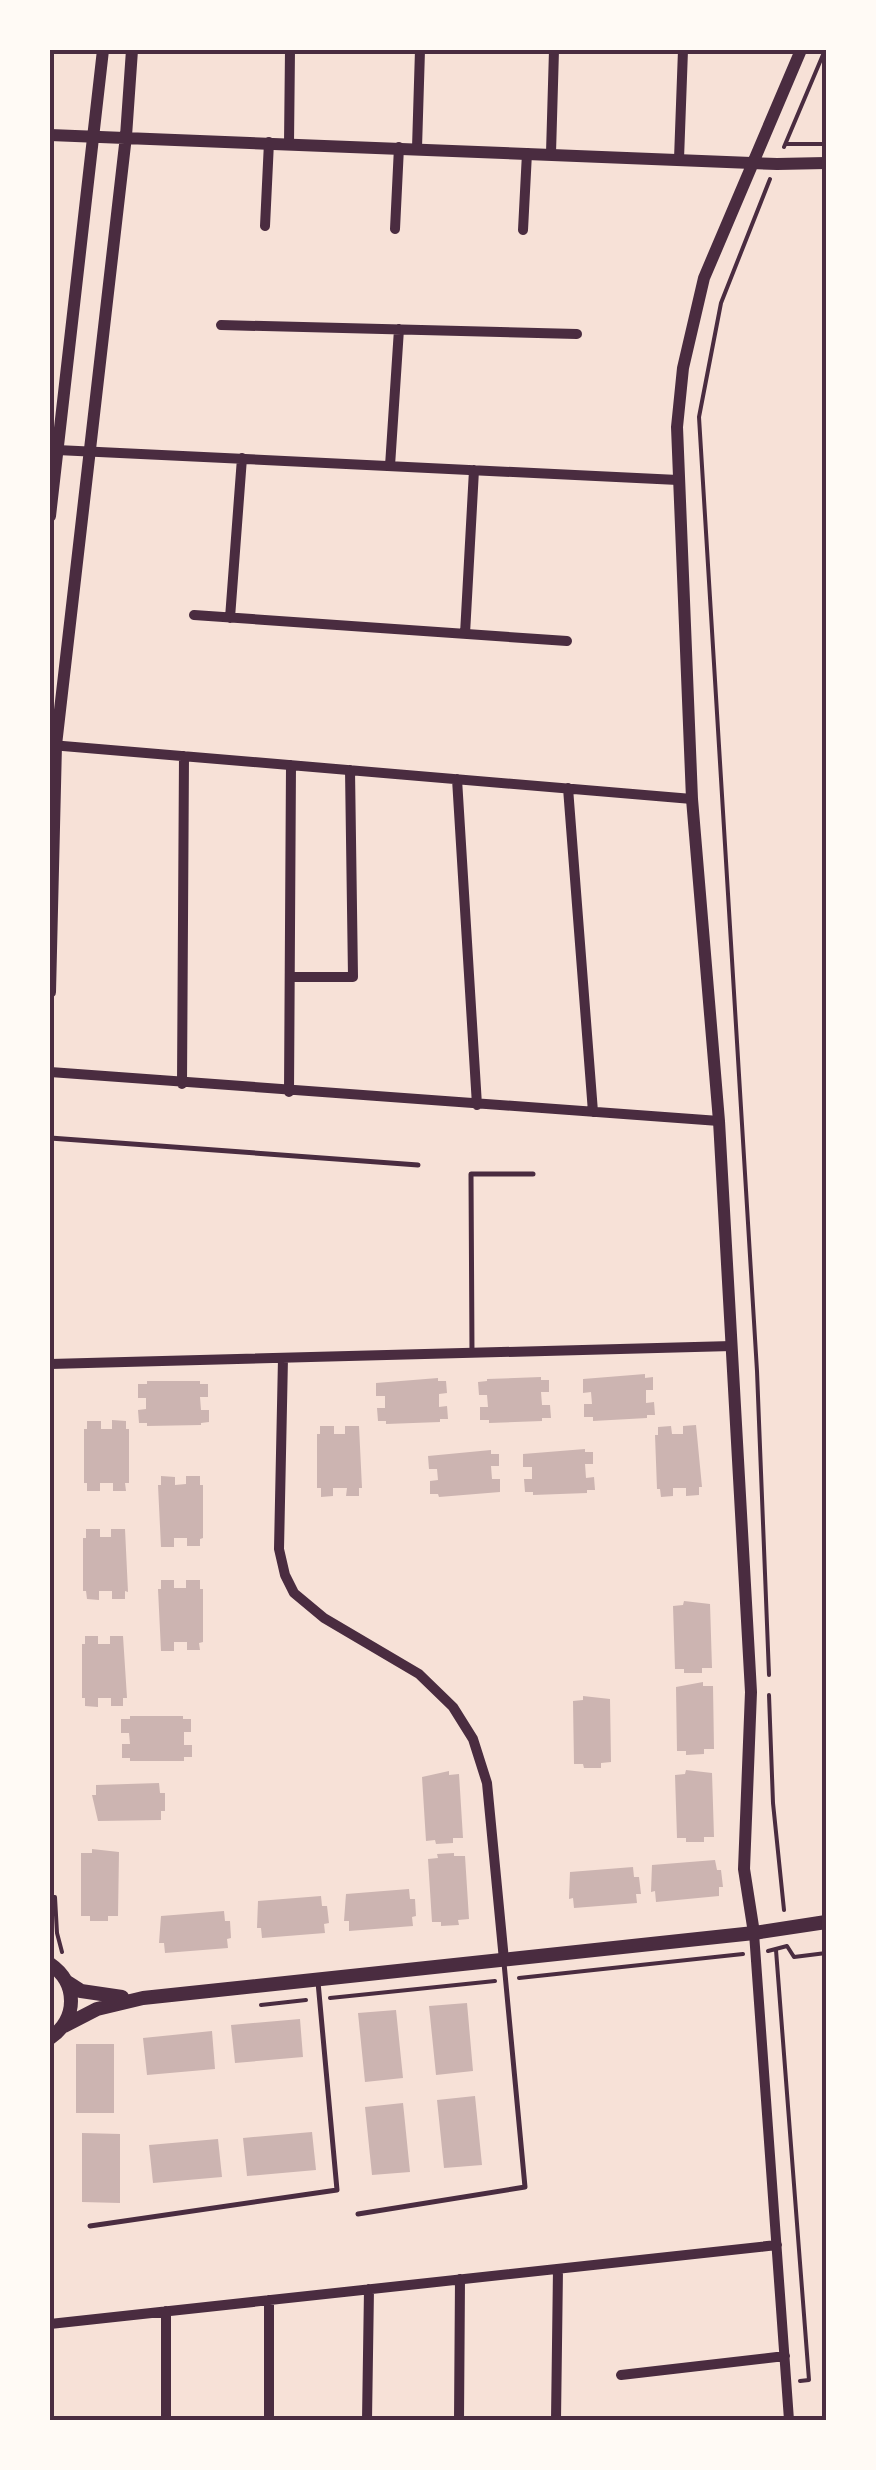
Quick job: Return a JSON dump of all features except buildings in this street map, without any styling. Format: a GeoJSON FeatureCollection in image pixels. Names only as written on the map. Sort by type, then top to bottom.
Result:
{"type":"FeatureCollection","features":[{"type":"Feature","properties":{"kind":"main road"},"geometry":{"type":"LineString","coordinates":[[55,2036],[98,2009],[143,1998],[826,1922]]}},
{"type":"Feature","properties":{"kind":"main road"},"geometry":{"type":"LineString","coordinates":[[51,1962],[67,1982],[82,1992],[143,1998]]}},
{"type":"Feature","properties":{"kind":"main road"},"geometry":{"type":"LineString","coordinates":[[55,2036],[72,2001],[67,1982]]}},
{"type":"Feature","properties":{"kind":"street"},"geometry":{"type":"LineString","coordinates":[[50,516],[103,50]]}},
{"type":"Feature","properties":{"kind":"street"},"geometry":{"type":"LineString","coordinates":[[50,992],[53,745],[91,451],[132,50]]}},
{"type":"Feature","properties":{"kind":"street"},"geometry":{"type":"LineString","coordinates":[[289,142],[290,50]]}},
{"type":"Feature","properties":{"kind":"street"},"geometry":{"type":"LineString","coordinates":[[417,148],[420,50]]}},
{"type":"Feature","properties":{"kind":"street"},"geometry":{"type":"LineString","coordinates":[[551,154],[554,50]]}},
{"type":"Feature","properties":{"kind":"street"},"geometry":{"type":"LineString","coordinates":[[678,159],[683,50]]}},
{"type":"Feature","properties":{"kind":"street"},"geometry":{"type":"LineString","coordinates":[[789,2420],[754,1933],[744,1869],[751,1692],[720,1121],[692,799],[677,427],[694,315],[704,278],[801,50]]}},
{"type":"Feature","properties":{"kind":"street"},"geometry":{"type":"LineString","coordinates":[[50,135],[826,163]]}},
{"type":"Feature","properties":{"kind":"street"},"geometry":{"type":"LineString","coordinates":[[265,226],[269,142]]}},
{"type":"Feature","properties":{"kind":"street"},"geometry":{"type":"LineString","coordinates":[[395,229],[400,147]]}},
{"type":"Feature","properties":{"kind":"street"},"geometry":{"type":"LineString","coordinates":[[523,230],[527,152]]}},
{"type":"Feature","properties":{"kind":"street"},"geometry":{"type":"LineString","coordinates":[[221,325],[577,334]]}},
{"type":"Feature","properties":{"kind":"street"},"geometry":{"type":"LineString","coordinates":[[390,466],[399,329]]}},
{"type":"Feature","properties":{"kind":"street"},"geometry":{"type":"LineString","coordinates":[[58,450],[678,480]]}},
{"type":"Feature","properties":{"kind":"street"},"geometry":{"type":"LineString","coordinates":[[230,618],[242,458]]}},
{"type":"Feature","properties":{"kind":"street"},"geometry":{"type":"LineString","coordinates":[[465,634],[474,470]]}},
{"type":"Feature","properties":{"kind":"street"},"geometry":{"type":"LineString","coordinates":[[194,615],[567,641]]}},
{"type":"Feature","properties":{"kind":"street"},"geometry":{"type":"LineString","coordinates":[[53,745],[692,799]]}},
{"type":"Feature","properties":{"kind":"street"},"geometry":{"type":"LineString","coordinates":[[182,1084],[184,756]]}},
{"type":"Feature","properties":{"kind":"street"},"geometry":{"type":"LineString","coordinates":[[289,1092],[291,765]]}},
{"type":"Feature","properties":{"kind":"street"},"geometry":{"type":"LineString","coordinates":[[290,977],[353,977],[350,770]]}},
{"type":"Feature","properties":{"kind":"street"},"geometry":{"type":"LineString","coordinates":[[457,779],[476,1104]]}},
{"type":"Feature","properties":{"kind":"street"},"geometry":{"type":"LineString","coordinates":[[568,788],[593,1112]]}},
{"type":"Feature","properties":{"kind":"street"},"geometry":{"type":"LineString","coordinates":[[50,1072],[720,1121]]}},
{"type":"Feature","properties":{"kind":"street"},"geometry":{"type":"LineString","coordinates":[[50,1364],[732,1346]]}},
{"type":"Feature","properties":{"kind":"street"},"geometry":{"type":"LineString","coordinates":[[283,1358],[280,1548],[285,1575],[294,1593],[324,1618],[419,1674],[453,1707],[473,1738],[487,1783],[504,1960]]}},
{"type":"Feature","properties":{"kind":"street"},"geometry":{"type":"LineString","coordinates":[[50,2324],[777,2245]]}},
{"type":"Feature","properties":{"kind":"street"},"geometry":{"type":"LineString","coordinates":[[556,2420],[558,2269]]}},
{"type":"Feature","properties":{"kind":"street"},"geometry":{"type":"LineString","coordinates":[[460,2279],[460,2420]]}},
{"type":"Feature","properties":{"kind":"street"},"geometry":{"type":"LineString","coordinates":[[366,2420],[369,2289]]}},
{"type":"Feature","properties":{"kind":"street"},"geometry":{"type":"LineString","coordinates":[[269,2300],[269,2420]]}},
{"type":"Feature","properties":{"kind":"street"},"geometry":{"type":"LineString","coordinates":[[166,2311],[166,2420]]}},
{"type":"Feature","properties":{"kind":"street"},"geometry":{"type":"LineString","coordinates":[[621,2375],[785,2356]]}},
{"type":"Feature","properties":{"kind":"lane"},"geometry":{"type":"LineString","coordinates":[[50,1138],[418,1165]]}},
{"type":"Feature","properties":{"kind":"lane"},"geometry":{"type":"LineString","coordinates":[[472,1353],[471,1174],[533,1174]]}},
{"type":"Feature","properties":{"kind":"lane"},"geometry":{"type":"LineString","coordinates":[[358,2214],[525,2187],[504,1960]]}},
{"type":"Feature","properties":{"kind":"lane"},"geometry":{"type":"LineString","coordinates":[[90,2226],[337,2190],[318,1979]]}},
{"type":"Feature","properties":{"kind":"path"},"geometry":{"type":"LineString","coordinates":[[786,1928],[773,1803],[757,1371],[700,416],[721,303],[825,50]]}},
{"type":"Feature","properties":{"kind":"path"},"geometry":{"type":"LineString","coordinates":[[785,144],[826,144]]}},
{"type":"Feature","properties":{"kind":"path"},"geometry":{"type":"LineString","coordinates":[[776,1950],[809,2380],[786,2383]]}}]}
